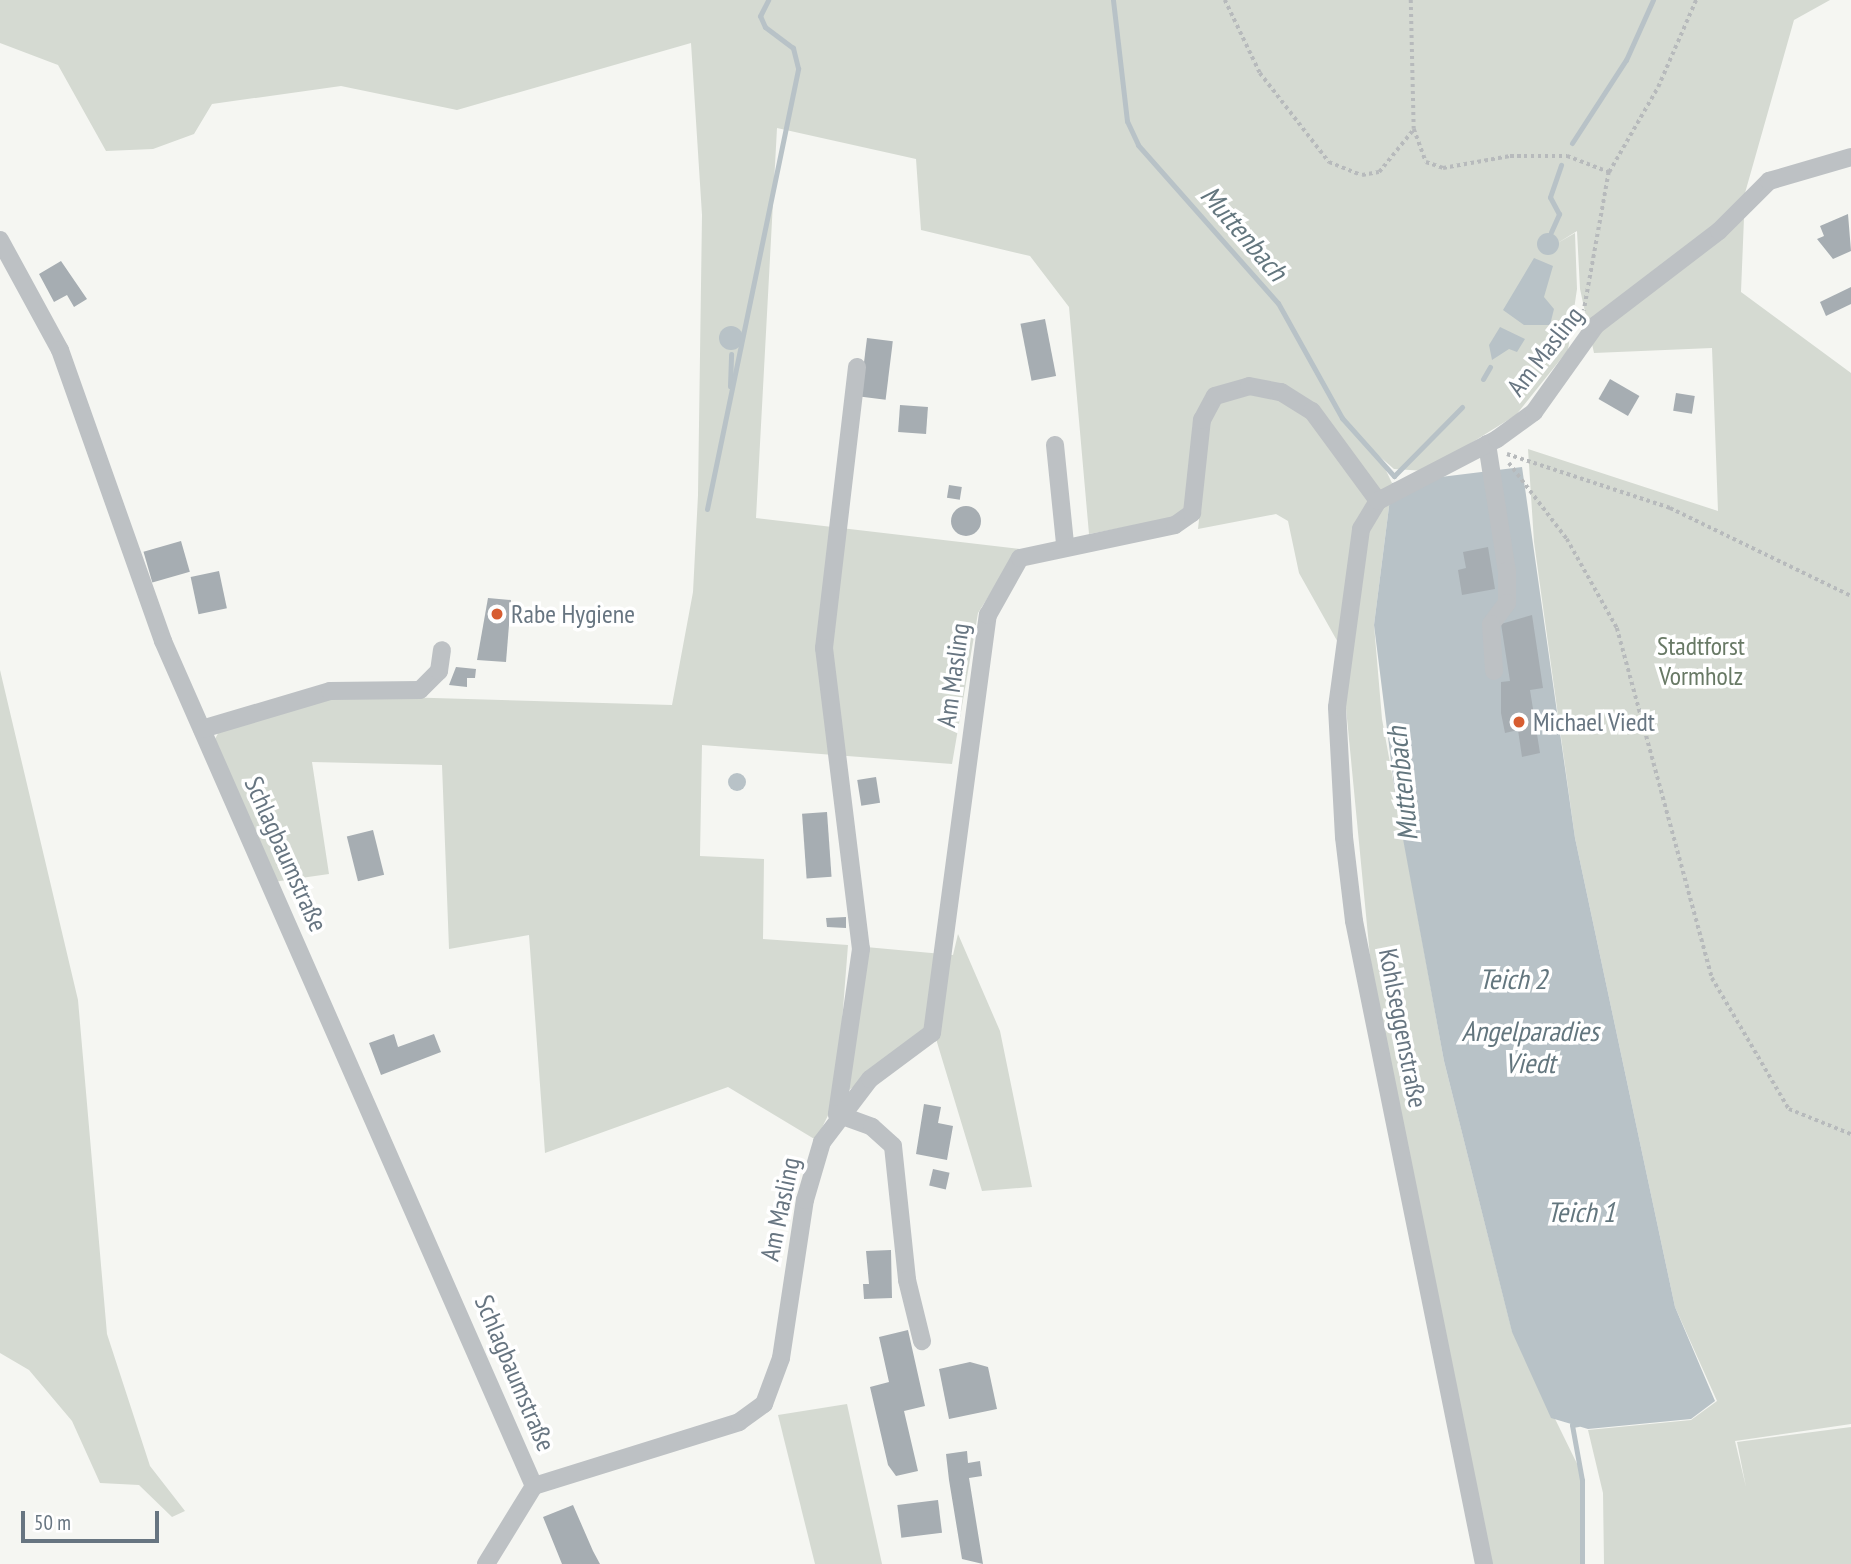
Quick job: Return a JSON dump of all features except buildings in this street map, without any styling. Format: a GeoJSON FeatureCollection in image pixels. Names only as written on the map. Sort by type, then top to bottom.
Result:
{"type":"FeatureCollection","features":[{"type":"Feature","properties":{"kind":"street","name":"Am Masling"},"geometry":{"type":"LineString","coordinates":[[534,1486],[739,1422],[764,1404],[781,1358],[805,1200],[822,1142],[838,1114],[870,1079],[932,1033],[956,834],[988,615],[1020,558],[1065,544],[1175,525],[1192,513],[1202,420],[1215,396],[1249,386],[1281,392],[1312,411],[1378,501],[1487,444],[1534,412],[1596,325],[1718,231],[1769,181],[1851,157]]}},
{"type":"Feature","properties":{"kind":"street","name":"Schlagbaumstraße"},"geometry":{"type":"LineString","coordinates":[[0,240],[60,350],[163,641],[534,1486]]}},
{"type":"Feature","properties":{"kind":"street"},"geometry":{"type":"LineString","coordinates":[[856,367],[824,648],[861,949],[838,1114],[872,1127],[893,1146],[907,1280],[922,1342]]}},
{"type":"Feature","properties":{"kind":"street"},"geometry":{"type":"LineString","coordinates":[[1487,444],[1507,571],[1507,603],[1491,624],[1494,671]]}},
{"type":"Feature","properties":{"kind":"street"},"geometry":{"type":"LineString","coordinates":[[1055,445],[1065,544]]}},
{"type":"Feature","properties":{"kind":"street","name":"Kohlseggenstraße"},"geometry":{"type":"LineString","coordinates":[[1378,501],[1361,529],[1337,707],[1344,837],[1354,921],[1484,1564]]}},
{"type":"Feature","properties":{"kind":"street"},"geometry":{"type":"LineString","coordinates":[[202,729],[330,691],[420,690],[439,671],[442,650]]}},
{"type":"Feature","properties":{"kind":"street"},"geometry":{"type":"LineString","coordinates":[[486,1564],[534,1486]]}},
{"type":"Feature","properties":{"kind":"path"},"geometry":{"type":"LineString","coordinates":[[1225,0],[1260,73],[1329,162],[1362,175],[1379,172],[1414,129]]}},
{"type":"Feature","properties":{"kind":"path"},"geometry":{"type":"LineString","coordinates":[[1411,0],[1414,129],[1426,162],[1443,168],[1510,156],[1567,156],[1609,172]]}},
{"type":"Feature","properties":{"kind":"path"},"geometry":{"type":"LineString","coordinates":[[1583,345],[1609,172],[1658,87],[1696,0]]}},
{"type":"Feature","properties":{"kind":"path"},"geometry":{"type":"LineString","coordinates":[[1851,596],[1670,508],[1500,451],[1567,539],[1617,628],[1712,978],[1789,1109],[1851,1134]]}},
{"type":"Feature","properties":{"kind":"green space","name":"Stadtforst Vormholz"},"geometry":{"type":"Polygon","coordinates":[[[0,0],[1830,0],[1794,20],[1745,193],[1741,292],[1851,373],[1851,1424],[1735,1441],[1746,1487],[1737,1442],[1851,1427],[1851,1564],[1604,1564],[1603,1493],[1588,1430],[1691,1420],[1717,1401],[1675,1307],[1575,838],[1534,542],[1528,449],[1718,511],[1712,348],[1594,353],[1580,289],[1577,231],[1556,244],[1575,233],[1577,289],[1568,350],[1516,415],[1426,471],[1394,469],[1379,456],[1392,483],[1374,625],[1382,719],[1444,1061],[1512,1331],[1584,1478],[1583,1564],[1492,1564],[1372,977],[1340,646],[1299,573],[1288,521],[1276,514],[1198,529],[1212,398],[1193,424],[1187,503],[1178,517],[1089,534],[1069,307],[1030,256],[921,230],[916,159],[777,128],[756,518],[1028,550],[1007,567],[978,613],[952,764],[702,745],[700,856],[764,859],[763,939],[848,945],[836,1099],[816,1140],[728,1087],[545,1153],[529,935],[449,949],[442,765],[312,762],[329,874],[273,882],[215,739],[222,726],[332,695],[672,705],[693,592],[698,495],[702,215],[691,43],[457,110],[341,86],[212,104],[194,134],[153,149],[106,151],[58,65],[0,43],[0,0]]]}},
{"type":"Feature","properties":{"kind":"green space"},"geometry":{"type":"Polygon","coordinates":[[[0,670],[78,1000],[107,1334],[150,1466],[185,1511],[172,1517],[139,1485],[100,1483],[72,1421],[29,1370],[0,1353],[0,670]]]}},
{"type":"Feature","properties":{"kind":"green space"},"geometry":{"type":"Polygon","coordinates":[[[958,934],[1000,1031],[1032,1187],[982,1191],[933,1029],[849,1090],[866,947],[953,955],[958,934]]]}},
{"type":"Feature","properties":{"kind":"green space"},"geometry":{"type":"Polygon","coordinates":[[[847,1404],[882,1564],[815,1564],[778,1415],[847,1404]]]}},
{"type":"Feature","properties":{"kind":"water"},"geometry":{"type":"Polygon","coordinates":[[[1548,233],[1556,236],[1559,244],[1556,252],[1548,255],[1540,252],[1537,244],[1540,236],[1548,233]]]}},
{"type":"Feature","properties":{"kind":"water"},"geometry":{"type":"Polygon","coordinates":[[[1534,258],[1553,266],[1544,297],[1554,309],[1550,325],[1524,325],[1503,310],[1534,258]]]}},
{"type":"Feature","properties":{"kind":"water"},"geometry":{"type":"Polygon","coordinates":[[[731,326],[740,329],[743,338],[740,347],[731,350],[722,347],[719,338],[722,329],[731,326]]]}},
{"type":"Feature","properties":{"kind":"water"},"geometry":{"type":"Polygon","coordinates":[[[1500,327],[1525,339],[1517,352],[1509,349],[1492,360],[1489,345],[1500,327]]]}},
{"type":"Feature","properties":{"kind":"water","name":"Angelparadies Viedt"},"geometry":{"type":"Polygon","coordinates":[[[1522,467],[1575,838],[1675,1307],[1715,1401],[1691,1419],[1588,1429],[1551,1418],[1512,1332],[1444,1061],[1396,801],[1374,625],[1392,483],[1522,467]]]}},
{"type":"Feature","properties":{"kind":"water"},"geometry":{"type":"Polygon","coordinates":[[[737,773],[743,776],[746,782],[743,788],[737,791],[731,788],[728,782],[731,776],[737,773]]]}},
{"type":"Feature","properties":{"kind":"waterway"},"geometry":{"type":"LineString","coordinates":[[707,509],[798,68],[793,48],[765,27],[760,16],[768,0]]}},
{"type":"Feature","properties":{"kind":"waterway","name":"Muttenbach"},"geometry":{"type":"LineString","coordinates":[[1113,0],[1127,121],[1138,145],[1278,303],[1342,418],[1394,476],[1462,407]]}},
{"type":"Feature","properties":{"kind":"waterway"},"geometry":{"type":"LineString","coordinates":[[1572,143],[1626,60],[1653,0]]}},
{"type":"Feature","properties":{"kind":"waterway"},"geometry":{"type":"LineString","coordinates":[[1551,232],[1559,214],[1550,197],[1561,165]]}},
{"type":"Feature","properties":{"kind":"waterway"},"geometry":{"type":"LineString","coordinates":[[730,386],[731,354]]}},
{"type":"Feature","properties":{"kind":"waterway"},"geometry":{"type":"LineString","coordinates":[[1483,379],[1490,367]]}},
{"type":"Feature","properties":{"kind":"waterway","name":"Muttenbach"},"geometry":{"type":"LineString","coordinates":[[1578,1424],[1572,1425],[1582,1480],[1582,1564]]}},
{"type":"Feature","properties":{"kind":"place","name":"Rabe Hygiene"},"geometry":{"type":"Point","coordinates":[497,614]}},
{"type":"Feature","properties":{"kind":"place","name":"Michael Viedt"},"geometry":{"type":"Point","coordinates":[1519,722]}},
{"type":"Feature","properties":{"kind":"water label","name":"Teich 2"},"geometry":{"type":"Point","coordinates":[1513,979]}},
{"type":"Feature","properties":{"kind":"water label","name":"Teich 1"},"geometry":{"type":"Point","coordinates":[1581,1212]}}]}
